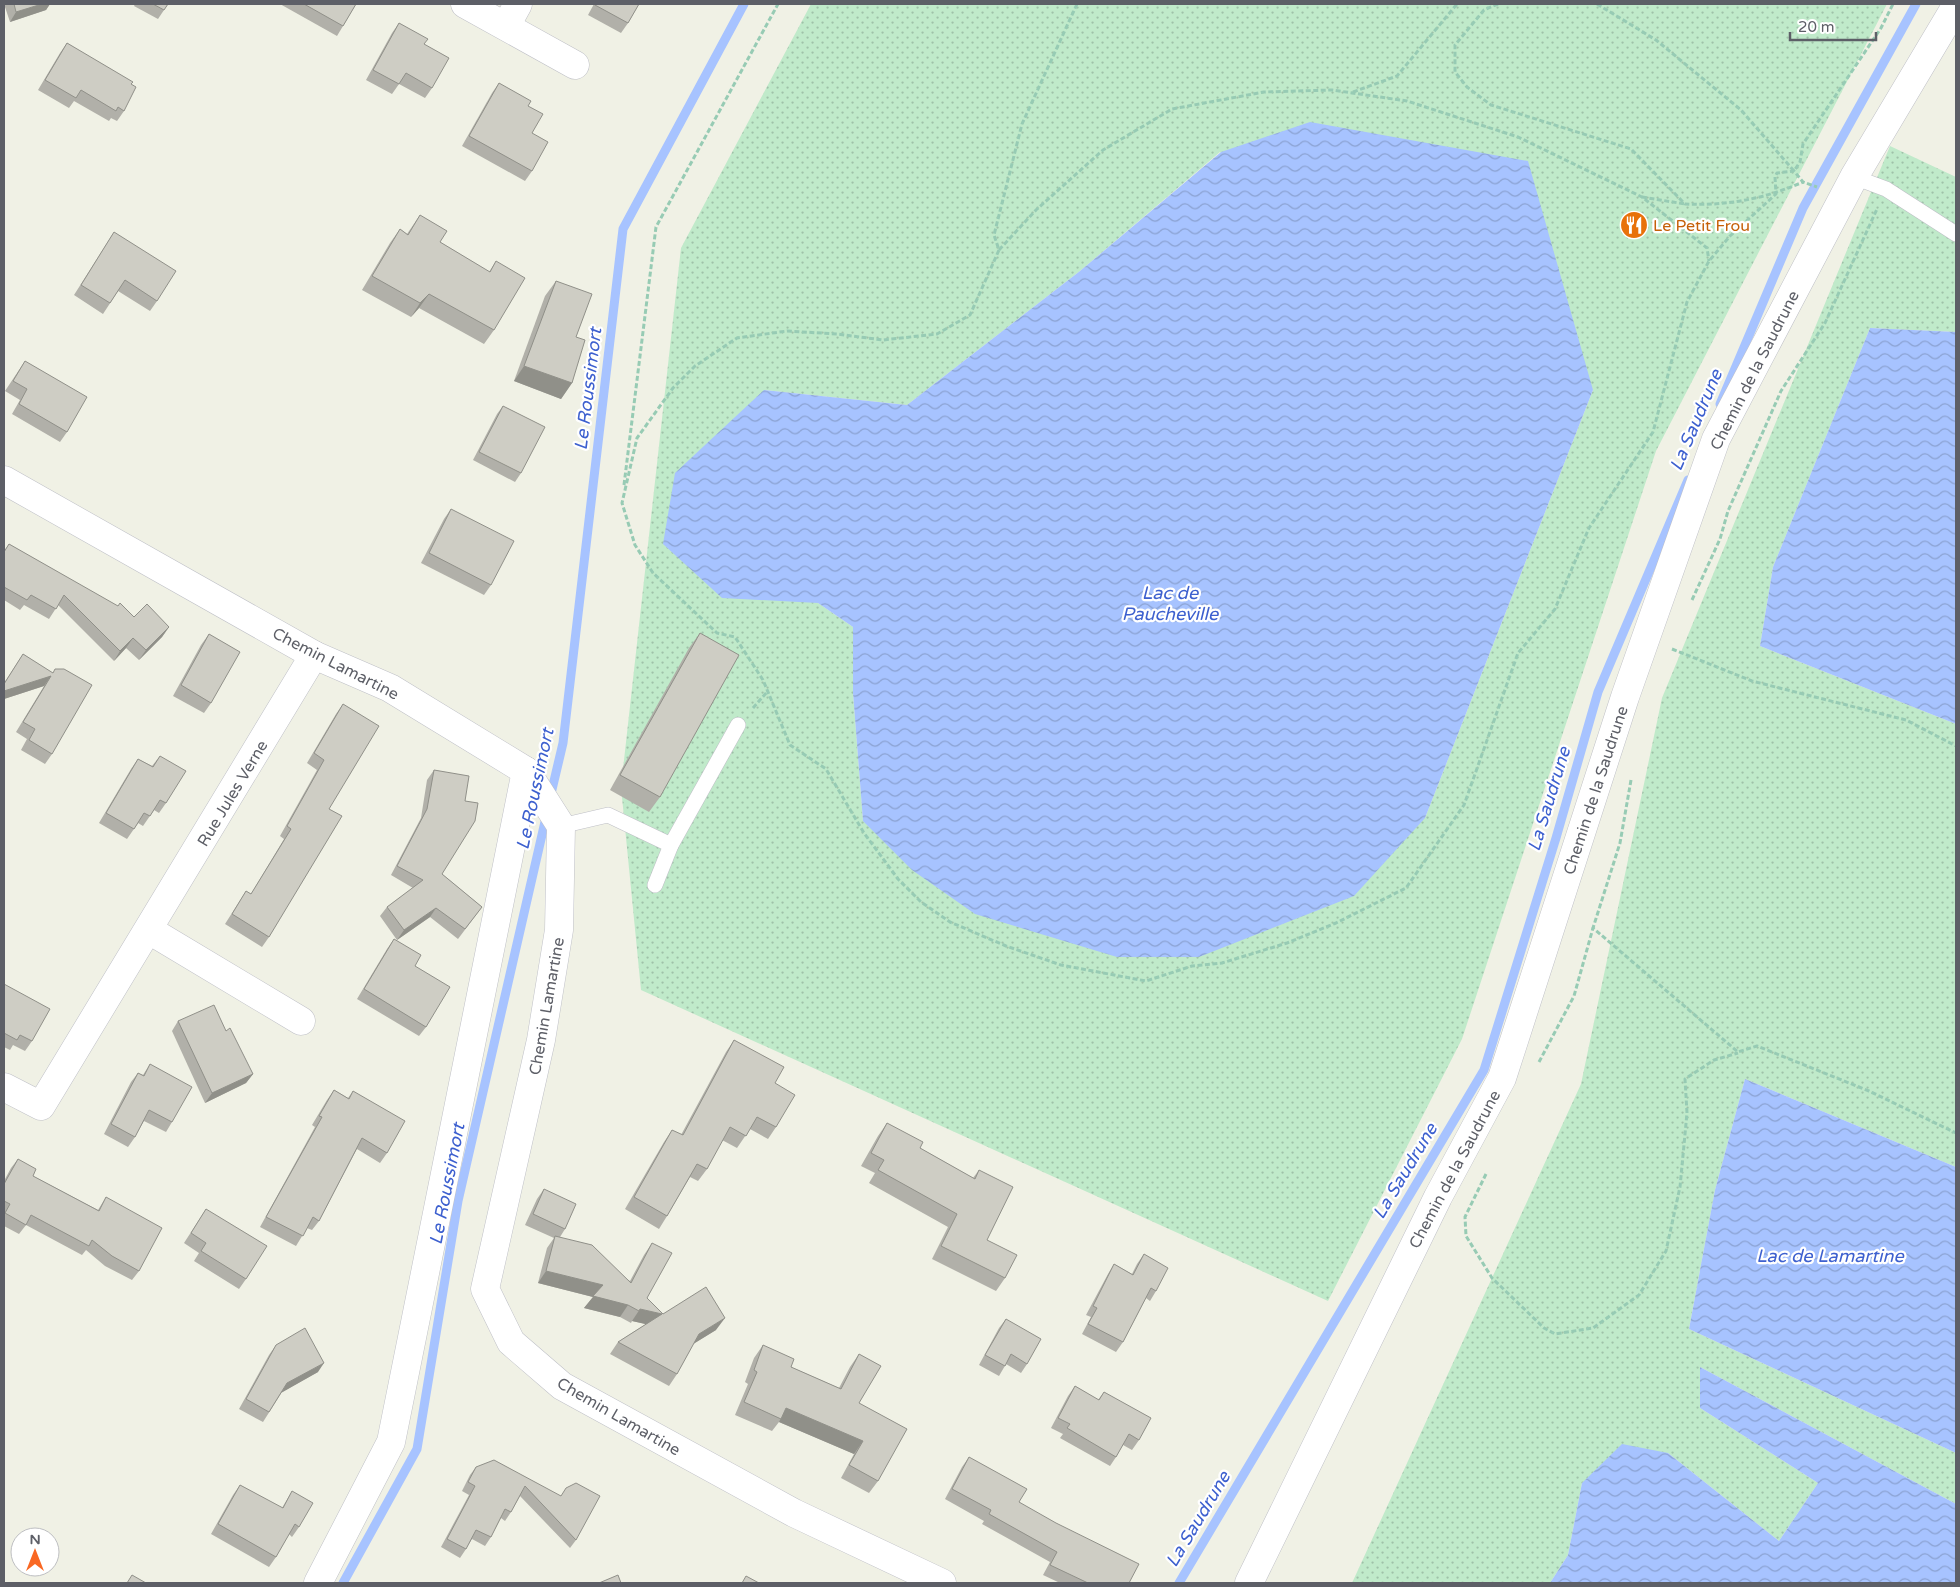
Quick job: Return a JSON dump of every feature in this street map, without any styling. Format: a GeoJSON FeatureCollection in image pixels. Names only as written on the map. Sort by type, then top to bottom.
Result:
{"type":"FeatureCollection","features":[{"type":"Feature","properties":{"kind":"street"},"geometry":{"type":"LineString","coordinates":[[465,4],[512,15],[575,65]]}},
{"type":"Feature","properties":{"kind":"street","name":"Chemin de la Saudrune"},"geometry":{"type":"LineString","coordinates":[[1249,1583],[1438,1196],[1502,1078],[1625,697],[1716,439],[1854,177],[1956,6]]}},
{"type":"Feature","properties":{"kind":"street","name":"Chemin Lamartine"},"geometry":{"type":"LineString","coordinates":[[4,480],[314,655],[390,688],[526,771],[560,826],[560,930],[541,1040],[485,1289],[511,1342],[562,1386],[794,1513],[942,1583]]}},
{"type":"Feature","properties":{"kind":"street","name":"Rue Jules Verne"},"geometry":{"type":"LineString","coordinates":[[4,1087],[41,1106],[314,655]]}},
{"type":"Feature","properties":{"kind":"street"},"geometry":{"type":"LineString","coordinates":[[318,1583],[391,1442],[526,771]]}},
{"type":"Feature","properties":{"kind":"street"},"geometry":{"type":"LineString","coordinates":[[149,930],[300,1021]]}},
{"type":"Feature","properties":{"kind":"lane"},"geometry":{"type":"LineString","coordinates":[[1854,177],[1886,189],[1956,234]]}},
{"type":"Feature","properties":{"kind":"lane"},"geometry":{"type":"LineString","coordinates":[[655,885],[671,845],[738,725]]}},
{"type":"Feature","properties":{"kind":"lane"},"geometry":{"type":"LineString","coordinates":[[560,826],[608,815],[671,845]]}},
{"type":"Feature","properties":{"kind":"path"},"geometry":{"type":"LineString","coordinates":[[778,4],[656,227],[622,503],[634,545],[653,573],[717,633],[735,637],[763,680],[790,745],[826,769],[864,833],[898,879],[921,902],[950,922],[1006,946],[1061,965],[1146,981],[1192,966],[1222,963],[1287,943],[1336,923],[1406,888],[1464,806],[1518,653],[1555,609],[1589,528],[1652,432],[1687,302],[1709,261],[1730,236],[1776,194]]}},
{"type":"Feature","properties":{"kind":"path"},"geometry":{"type":"LineString","coordinates":[[999,250],[994,235],[1022,124],[1077,4]]}},
{"type":"Feature","properties":{"kind":"path"},"geometry":{"type":"LineString","coordinates":[[1352,92],[1397,76],[1456,4]]}},
{"type":"Feature","properties":{"kind":"path"},"geometry":{"type":"LineString","coordinates":[[1498,4],[1484,10],[1455,45],[1455,72],[1467,87],[1491,105],[1631,149],[1685,204]]}},
{"type":"Feature","properties":{"kind":"path"},"geometry":{"type":"LineString","coordinates":[[1597,4],[1656,40],[1742,110],[1803,182],[1824,189]]}},
{"type":"Feature","properties":{"kind":"path"},"geometry":{"type":"LineString","coordinates":[[1776,194],[1774,177],[1777,173],[1794,171],[1800,162],[1803,144],[1880,28],[1893,4]]}},
{"type":"Feature","properties":{"kind":"path"},"geometry":{"type":"LineString","coordinates":[[622,503],[637,438],[673,388],[695,366],[737,338],[788,331],[837,334],[883,340],[937,334],[970,315],[999,250],[1036,210],[1103,150],[1172,109],[1264,92],[1332,90],[1407,101],[1518,137],[1642,197],[1707,248],[1709,261]]}},
{"type":"Feature","properties":{"kind":"path"},"geometry":{"type":"LineString","coordinates":[[1642,197],[1685,204],[1716,206],[1776,194],[1803,182]]}},
{"type":"Feature","properties":{"kind":"path"},"geometry":{"type":"LineString","coordinates":[[1689,607],[1720,539],[1728,511],[1782,392],[1825,323],[1886,189]]}},
{"type":"Feature","properties":{"kind":"path"},"geometry":{"type":"LineString","coordinates":[[1673,641],[1670,649],[1752,681],[1906,720],[1956,746]]}},
{"type":"Feature","properties":{"kind":"path"},"geometry":{"type":"LineString","coordinates":[[1538,1064],[1574,996],[1620,843],[1631,776]]}},
{"type":"Feature","properties":{"kind":"path"},"geometry":{"type":"LineString","coordinates":[[1593,928],[1738,1052]]}},
{"type":"Feature","properties":{"kind":"path"},"geometry":{"type":"LineString","coordinates":[[1486,1172],[1465,1217],[1466,1236],[1492,1278],[1544,1328],[1555,1334],[1593,1328],[1639,1295],[1666,1250],[1680,1186],[1687,1113],[1685,1079],[1714,1060],[1758,1046],[1869,1090],[1956,1133]]}},
{"type":"Feature","properties":{"kind":"green space"},"geometry":{"type":"Polygon","coordinates":[[[811,4],[1887,4],[1656,451],[1462,1039],[1328,1301],[641,990],[621,787],[681,248],[811,4]],[[1220,152],[1080,271],[907,405],[764,390],[818,603],[853,627],[853,693],[863,821],[1425,818],[1593,390],[1220,152]]]}},
{"type":"Feature","properties":{"kind":"green space"},"geometry":{"type":"Polygon","coordinates":[[[1890,146],[1956,177],[1956,332],[1870,328],[1773,567],[1760,646],[1956,724],[1956,1167],[1745,1079],[1715,1190],[1689,1329],[1956,1453],[1956,1504],[1700,1367],[1700,1408],[1818,1483],[1779,1541],[1668,1453],[1582,1483],[1568,1555],[1550,1583],[1352,1583],[1581,1084],[1662,698],[1890,146]]]}},
{"type":"Feature","properties":{"kind":"water","name":"Lac de Paucheville"},"geometry":{"type":"Polygon","coordinates":[[[1310,122],[1528,161],[1593,390],[1425,818],[1354,896],[1199,957],[1117,957],[975,914],[912,870],[863,821],[853,693],[853,627],[818,603],[722,598],[663,544],[675,473],[764,390],[907,405],[1080,271],[1221,152],[1310,122]]]}},
{"type":"Feature","properties":{"kind":"water"},"geometry":{"type":"Polygon","coordinates":[[[1870,328],[1956,332],[1956,724],[1760,646],[1773,567],[1870,328]]]}},
{"type":"Feature","properties":{"kind":"water","name":"Lac de Lamartine"},"geometry":{"type":"Polygon","coordinates":[[[1745,1079],[1956,1167],[1956,1453],[1689,1329],[1715,1190],[1745,1079]]]}},
{"type":"Feature","properties":{"kind":"water"},"geometry":{"type":"Polygon","coordinates":[[[1700,1367],[1956,1504],[1956,1583],[1550,1583],[1568,1555],[1582,1483],[1622,1444],[1668,1453],[1779,1541],[1818,1483],[1700,1408],[1700,1367]]]}},
{"type":"Feature","properties":{"kind":"building"},"geometry":{"type":"Polygon","coordinates":[[[14,4],[42,4],[16,12],[14,4]]]}},
{"type":"Feature","properties":{"kind":"building"},"geometry":{"type":"Polygon","coordinates":[[[153,4],[168,4],[164,10],[153,4]]]}},
{"type":"Feature","properties":{"kind":"building"},"geometry":{"type":"Polygon","coordinates":[[[304,4],[356,4],[343,26],[304,4]]]}},
{"type":"Feature","properties":{"kind":"building"},"geometry":{"type":"Polygon","coordinates":[[[596,4],[639,4],[628,23],[596,4]]]}},
{"type":"Feature","properties":{"kind":"building"},"geometry":{"type":"Polygon","coordinates":[[[399,23],[428,39],[424,44],[449,58],[432,88],[406,73],[399,84],[373,70],[399,23]]]}},
{"type":"Feature","properties":{"kind":"building"},"geometry":{"type":"Polygon","coordinates":[[[67,43],[133,82],[131,84],[136,87],[124,111],[118,107],[116,111],[81,90],[76,98],[45,80],[67,43]]]}},
{"type":"Feature","properties":{"kind":"building"},"geometry":{"type":"Polygon","coordinates":[[[499,83],[531,101],[528,106],[543,114],[532,133],[548,142],[532,171],[469,136],[499,83]]]}},
{"type":"Feature","properties":{"kind":"building"},"geometry":{"type":"Polygon","coordinates":[[[420,215],[447,231],[440,242],[490,272],[496,261],[525,278],[494,330],[429,294],[420,303],[372,276],[400,229],[408,235],[420,215]]]}},
{"type":"Feature","properties":{"kind":"building"},"geometry":{"type":"Polygon","coordinates":[[[114,232],[176,271],[157,301],[125,280],[110,303],[81,285],[114,232]]]}},
{"type":"Feature","properties":{"kind":"building"},"geometry":{"type":"Polygon","coordinates":[[[556,281],[592,294],[576,337],[585,340],[572,383],[524,366],[556,281]]]}},
{"type":"Feature","properties":{"kind":"building"},"geometry":{"type":"Polygon","coordinates":[[[25,361],[87,397],[67,432],[19,404],[27,389],[13,381],[25,361]]]}},
{"type":"Feature","properties":{"kind":"building"},"geometry":{"type":"Polygon","coordinates":[[[503,406],[545,427],[521,473],[479,452],[503,406]]]}},
{"type":"Feature","properties":{"kind":"building"},"geometry":{"type":"Polygon","coordinates":[[[451,509],[514,541],[491,585],[429,553],[451,509]]]}},
{"type":"Feature","properties":{"kind":"building"},"geometry":{"type":"Polygon","coordinates":[[[9,544],[118,606],[120,603],[134,617],[147,604],[169,627],[146,650],[133,638],[120,651],[64,595],[56,609],[31,595],[27,600],[4,587],[4,552],[9,544]]]}},
{"type":"Feature","properties":{"kind":"building"},"geometry":{"type":"Polygon","coordinates":[[[700,633],[739,655],[660,797],[620,775],[700,633]]]}},
{"type":"Feature","properties":{"kind":"building"},"geometry":{"type":"Polygon","coordinates":[[[209,634],[240,652],[211,703],[181,685],[209,634]]]}},
{"type":"Feature","properties":{"kind":"building"},"geometry":{"type":"Polygon","coordinates":[[[23,654],[53,673],[55,669],[64,669],[92,685],[52,754],[29,740],[35,729],[23,722],[51,676],[4,691],[4,684],[23,654]]]}},
{"type":"Feature","properties":{"kind":"building"},"geometry":{"type":"Polygon","coordinates":[[[343,704],[379,726],[329,809],[342,816],[269,937],[232,914],[246,891],[251,894],[291,829],[287,826],[324,760],[314,753],[343,704]]]}},
{"type":"Feature","properties":{"kind":"building"},"geometry":{"type":"Polygon","coordinates":[[[160,756],[186,771],[166,803],[160,800],[150,816],[144,813],[134,829],[106,813],[138,759],[153,767],[160,756]]]}},
{"type":"Feature","properties":{"kind":"building"},"geometry":{"type":"Polygon","coordinates":[[[434,770],[469,776],[465,801],[478,803],[475,821],[442,874],[482,907],[465,929],[436,908],[404,930],[387,907],[423,880],[397,866],[427,809],[434,770]]]}},
{"type":"Feature","properties":{"kind":"building"},"geometry":{"type":"Polygon","coordinates":[[[394,939],[421,955],[415,966],[450,987],[426,1027],[364,989],[394,939]]]}},
{"type":"Feature","properties":{"kind":"building"},"geometry":{"type":"Polygon","coordinates":[[[4,984],[50,1009],[32,1041],[20,1035],[17,1040],[4,1033],[4,984]]]}},
{"type":"Feature","properties":{"kind":"building"},"geometry":{"type":"Polygon","coordinates":[[[214,1005],[226,1031],[230,1028],[253,1074],[212,1093],[178,1021],[214,1005]]]}},
{"type":"Feature","properties":{"kind":"building"},"geometry":{"type":"Polygon","coordinates":[[[734,1040],[784,1067],[775,1083],[795,1095],[776,1127],[757,1117],[746,1136],[730,1127],[707,1169],[697,1164],[667,1216],[634,1197],[672,1130],[683,1135],[734,1040]]]}},
{"type":"Feature","properties":{"kind":"building"},"geometry":{"type":"Polygon","coordinates":[[[150,1064],[192,1087],[172,1122],[149,1110],[135,1137],[111,1124],[138,1073],[144,1076],[150,1064]]]}},
{"type":"Feature","properties":{"kind":"building"},"geometry":{"type":"Polygon","coordinates":[[[334,1090],[349,1099],[353,1091],[405,1121],[387,1153],[362,1138],[319,1221],[313,1217],[303,1236],[266,1217],[322,1117],[319,1116],[334,1090]]]}},
{"type":"Feature","properties":{"kind":"building"},"geometry":{"type":"Polygon","coordinates":[[[887,1123],[923,1142],[920,1148],[975,1179],[979,1170],[1013,1187],[987,1240],[1017,1255],[1005,1278],[941,1246],[957,1214],[878,1170],[884,1160],[871,1153],[887,1123]]]}},
{"type":"Feature","properties":{"kind":"building"},"geometry":{"type":"Polygon","coordinates":[[[18,1159],[36,1169],[33,1176],[99,1211],[106,1197],[162,1228],[139,1271],[112,1256],[92,1240],[89,1246],[31,1215],[26,1225],[5,1213],[10,1204],[4,1201],[4,1184],[18,1159]]]}},
{"type":"Feature","properties":{"kind":"building"},"geometry":{"type":"Polygon","coordinates":[[[544,1189],[576,1204],[565,1229],[533,1214],[544,1189]]]}},
{"type":"Feature","properties":{"kind":"building"},"geometry":{"type":"Polygon","coordinates":[[[206,1209],[267,1246],[246,1279],[201,1251],[206,1243],[191,1233],[206,1209]]]}},
{"type":"Feature","properties":{"kind":"building"},"geometry":{"type":"Polygon","coordinates":[[[555,1236],[592,1245],[631,1283],[652,1243],[672,1253],[647,1298],[663,1314],[706,1287],[725,1318],[699,1334],[677,1374],[618,1342],[662,1314],[640,1309],[639,1311],[628,1305],[593,1296],[603,1285],[546,1271],[555,1236]]]}},
{"type":"Feature","properties":{"kind":"building"},"geometry":{"type":"Polygon","coordinates":[[[1144,1254],[1168,1268],[1156,1291],[1151,1288],[1123,1342],[1088,1324],[1097,1308],[1093,1306],[1114,1264],[1133,1275],[1144,1254]]]}},
{"type":"Feature","properties":{"kind":"building"},"geometry":{"type":"Polygon","coordinates":[[[1006,1319],[1041,1339],[1027,1364],[1011,1354],[1005,1366],[985,1355],[1006,1319]]]}},
{"type":"Feature","properties":{"kind":"building"},"geometry":{"type":"Polygon","coordinates":[[[305,1328],[324,1363],[287,1383],[269,1412],[246,1399],[276,1345],[305,1328]]]}},
{"type":"Feature","properties":{"kind":"building"},"geometry":{"type":"Polygon","coordinates":[[[763,1345],[794,1359],[791,1367],[841,1389],[859,1354],[881,1366],[859,1403],[907,1429],[878,1481],[849,1465],[863,1441],[786,1408],[781,1419],[744,1402],[757,1372],[754,1370],[763,1345]]]}},
{"type":"Feature","properties":{"kind":"building"},"geometry":{"type":"Polygon","coordinates":[[[1075,1386],[1099,1400],[1104,1392],[1151,1418],[1139,1440],[1129,1434],[1116,1457],[1067,1428],[1070,1424],[1058,1418],[1075,1386]]]}},
{"type":"Feature","properties":{"kind":"building"},"geometry":{"type":"Polygon","coordinates":[[[969,1457],[1027,1489],[1019,1502],[1056,1523],[1139,1564],[1129,1583],[1088,1583],[1050,1565],[1057,1552],[989,1514],[991,1510],[952,1489],[969,1457]]]}},
{"type":"Feature","properties":{"kind":"building"},"geometry":{"type":"Polygon","coordinates":[[[494,1460],[561,1496],[566,1488],[576,1483],[600,1496],[576,1540],[525,1486],[511,1512],[505,1509],[491,1537],[476,1530],[466,1549],[447,1539],[475,1486],[468,1482],[476,1467],[494,1460]]]}},
{"type":"Feature","properties":{"kind":"building"},"geometry":{"type":"Polygon","coordinates":[[[240,1485],[283,1508],[292,1491],[313,1503],[299,1527],[295,1524],[276,1557],[218,1524],[240,1485]]]}},
{"type":"Feature","properties":{"kind":"building"},"geometry":{"type":"Polygon","coordinates":[[[132,1575],[146,1583],[127,1583],[132,1575]]]}},
{"type":"Feature","properties":{"kind":"building"},"geometry":{"type":"Polygon","coordinates":[[[618,1575],[621,1583],[599,1583],[618,1575]]]}},
{"type":"Feature","properties":{"kind":"building"},"geometry":{"type":"Polygon","coordinates":[[[746,1576],[759,1583],[742,1583],[746,1576]]]}},
{"type":"Feature","properties":{"kind":"waterway","name":"Le Roussimort"},"geometry":{"type":"LineString","coordinates":[[550,798],[563,743],[623,229],[744,4]]}},
{"type":"Feature","properties":{"kind":"waterway","name":"La Saudrune"},"geometry":{"type":"LineString","coordinates":[[1720,404],[1803,208],[1916,4]]}},
{"type":"Feature","properties":{"kind":"waterway","name":"La Saudrune"},"geometry":{"type":"LineString","coordinates":[[1179,1583],[1484,1070],[1556,838],[1598,692],[1688,480]]}},
{"type":"Feature","properties":{"kind":"waterway","name":"Le Roussimort"},"geometry":{"type":"LineString","coordinates":[[343,1583],[417,1449],[458,1201],[547,813]]}},
{"type":"Feature","properties":{"kind":"place","name":"Le Petit Frou"},"geometry":{"type":"Point","coordinates":[1634,225]}}]}
